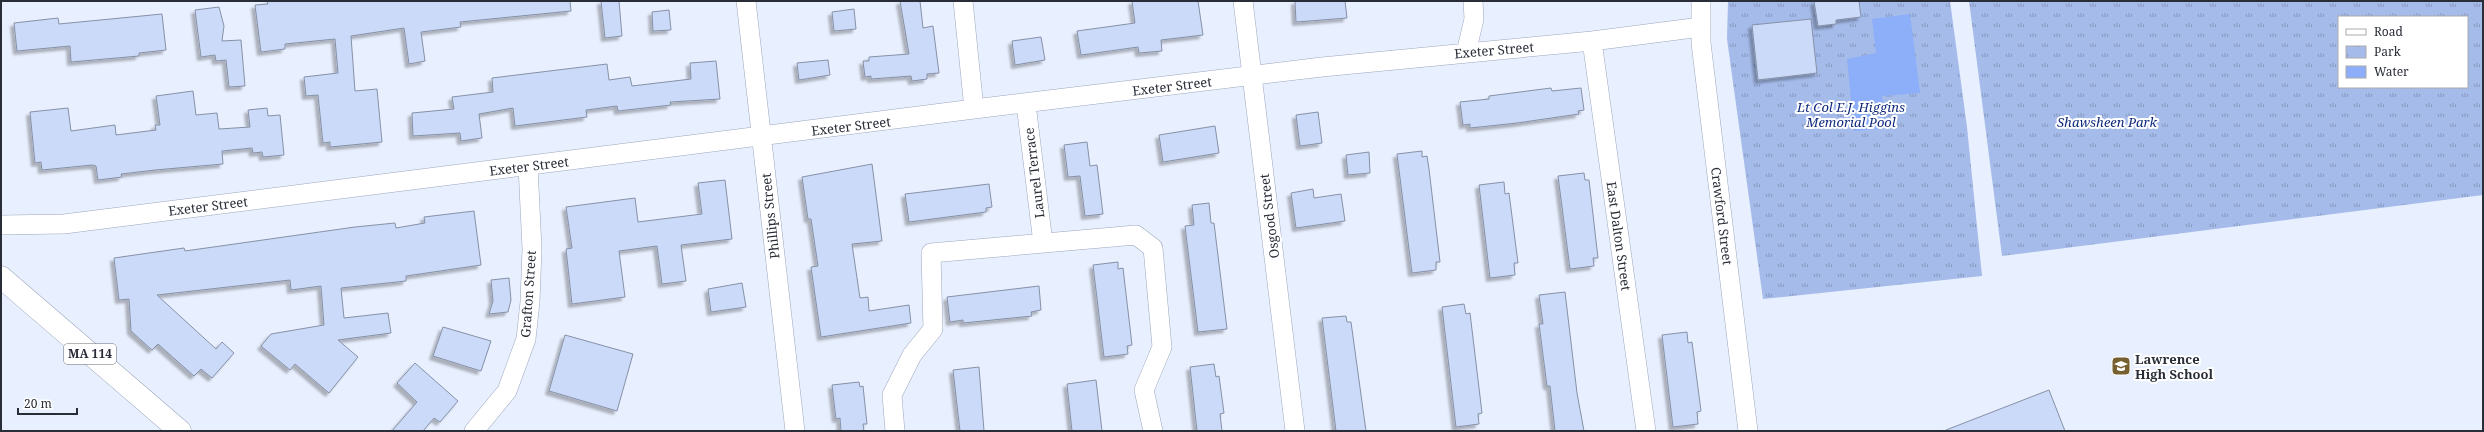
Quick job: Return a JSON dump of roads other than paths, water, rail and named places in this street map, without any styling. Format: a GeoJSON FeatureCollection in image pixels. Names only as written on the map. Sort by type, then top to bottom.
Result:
{"type":"FeatureCollection","features":[{"type":"Feature","properties":{"kind":"main road","name":"MA 114"},"geometry":{"type":"LineString","coordinates":[[1,277],[180,431]]}},
{"type":"Feature","properties":{"kind":"street","name":"Phillips Street"},"geometry":{"type":"LineString","coordinates":[[746,1],[795,431]]}},
{"type":"Feature","properties":{"kind":"street"},"geometry":{"type":"LineString","coordinates":[[963,1],[974,109]]}},
{"type":"Feature","properties":{"kind":"street","name":"Osgood Street"},"geometry":{"type":"LineString","coordinates":[[1243,1],[1295,431]]}},
{"type":"Feature","properties":{"kind":"street"},"geometry":{"type":"LineString","coordinates":[[1466,53],[1474,19],[1473,1]]}},
{"type":"Feature","properties":{"kind":"street","name":"Crawford Street"},"geometry":{"type":"LineString","coordinates":[[1701,1],[1701,50],[1748,431]]}},
{"type":"Feature","properties":{"kind":"street","name":"Exeter Street"},"geometry":{"type":"LineString","coordinates":[[1,225],[64,224],[974,109],[1252,76],[1592,41],[1701,27]]}},
{"type":"Feature","properties":{"kind":"street","name":"East Dalton Street"},"geometry":{"type":"LineString","coordinates":[[1592,41],[1646,431]]}},
{"type":"Feature","properties":{"kind":"street","name":"Laurel Terrace"},"geometry":{"type":"LineString","coordinates":[[1026,104],[1043,243]]}},
{"type":"Feature","properties":{"kind":"street","name":"Grafton Street"},"geometry":{"type":"LineString","coordinates":[[474,431],[507,391],[526,339],[530,302],[532,249],[528,166]]}},
{"type":"Feature","properties":{"kind":"street"},"geometry":{"type":"LineString","coordinates":[[895,431],[892,395],[912,355],[933,329],[930,253],[1136,235],[1153,248],[1162,347],[1144,390],[1153,431]]}},
{"type":"Feature","properties":{"kind":"water"},"geometry":{"type":"Polygon","coordinates":[[[1910,14],[1920,93],[1882,96],[1886,128],[1854,131],[1847,59],[1876,53],[1872,19],[1910,14]]]}},
{"type":"Feature","properties":{"kind":"place","name":"Lawrence High School"},"geometry":{"type":"Point","coordinates":[2121,366]}},
{"type":"Feature","properties":{"kind":"park label","name":"Lt Col E.J. Higgins Memorial Pool"},"geometry":{"type":"Point","coordinates":[1851,114]}},
{"type":"Feature","properties":{"kind":"park label","name":"Shawsheen Park"},"geometry":{"type":"Point","coordinates":[2107,122]}}]}
